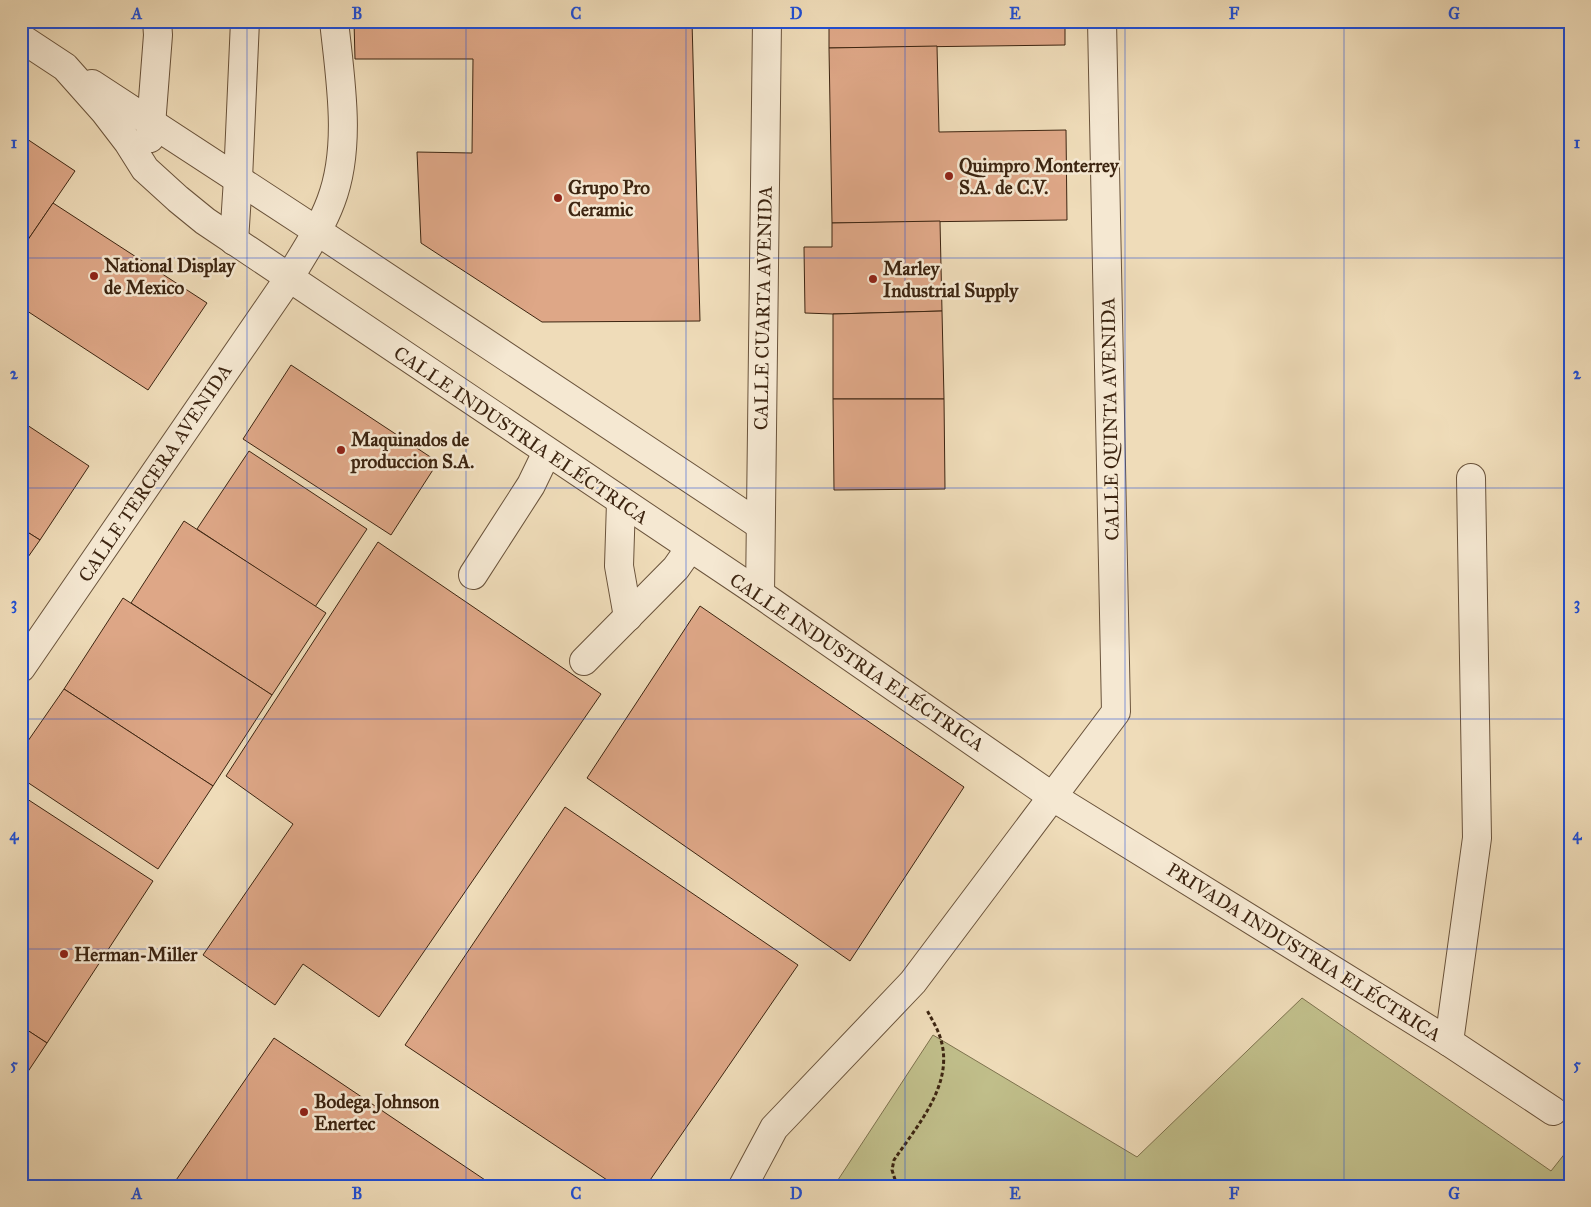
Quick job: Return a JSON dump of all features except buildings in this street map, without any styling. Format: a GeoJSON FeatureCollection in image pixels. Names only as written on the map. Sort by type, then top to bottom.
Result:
{"type":"FeatureCollection","features":[{"type":"Feature","properties":{"kind":"street"},"geometry":{"type":"LineString","coordinates":[[145,169],[152,123],[157,21]]}},
{"type":"Feature","properties":{"kind":"street"},"geometry":{"type":"LineString","coordinates":[[234,241],[245,21]]}},
{"type":"Feature","properties":{"kind":"street","name":"CALLE TERCERA AVENIDA"},"geometry":{"type":"LineString","coordinates":[[21,668],[289,278],[318,231],[332,200],[340,166],[343,107],[334,21]]}},
{"type":"Feature","properties":{"kind":"street","name":"CALLE CUARTA AVENIDA"},"geometry":{"type":"LineString","coordinates":[[760,594],[767,21]]}},
{"type":"Feature","properties":{"kind":"street","name":"CALLE QUINTA AVENIDA"},"geometry":{"type":"LineString","coordinates":[[744,1186],[774,1128],[913,982],[1116,712],[1102,21]]}},
{"type":"Feature","properties":{"kind":"street","name":"CALLE INDUSTRIA ELÉCTRICA"},"geometry":{"type":"LineString","coordinates":[[21,38],[66,67],[105,112],[128,142],[145,169],[178,199],[234,241],[760,594],[1053,797]]}},
{"type":"Feature","properties":{"kind":"street"},"geometry":{"type":"LineString","coordinates":[[66,67],[318,231],[760,525]]}},
{"type":"Feature","properties":{"kind":"street"},"geometry":{"type":"LineString","coordinates":[[473,575],[531,485],[547,452]]}},
{"type":"Feature","properties":{"kind":"street"},"geometry":{"type":"LineString","coordinates":[[1449,1042],[1477,838],[1471,478]]}},
{"type":"Feature","properties":{"kind":"street"},"geometry":{"type":"LineString","coordinates":[[621,502],[619,566],[628,617]]}},
{"type":"Feature","properties":{"kind":"street"},"geometry":{"type":"LineString","coordinates":[[584,661],[676,568],[690,548]]}},
{"type":"Feature","properties":{"kind":"street","name":"PRIVADA INDUSTRIA ELÉCTRICA"},"geometry":{"type":"LineString","coordinates":[[1053,797],[1449,1042],[1553,1111]]}},
{"type":"Feature","properties":{"kind":"path"},"geometry":{"type":"LineString","coordinates":[[897,1186],[892,1170],[894,1160],[934,1098],[945,1064],[940,1035],[913,982]]}},
{"type":"Feature","properties":{"kind":"shaded area"},"geometry":{"type":"Polygon","coordinates":[[[1302,998],[1551,1171],[1570,1147],[1570,1186],[834,1186],[933,1035],[1137,1157],[1302,998]]]}},
{"type":"Feature","properties":{"kind":"place","name":"Quimpro Monterrey S.A. de C.V."},"geometry":{"type":"Point","coordinates":[949,176]}},
{"type":"Feature","properties":{"kind":"place","name":"Grupo Pro Ceramic"},"geometry":{"type":"Point","coordinates":[558,198]}},
{"type":"Feature","properties":{"kind":"place","name":"National Display de Mexico"},"geometry":{"type":"Point","coordinates":[94,276]}},
{"type":"Feature","properties":{"kind":"place","name":"Marley Industrial Supply"},"geometry":{"type":"Point","coordinates":[873,279]}},
{"type":"Feature","properties":{"kind":"place","name":"Maquinados de produccion S.A."},"geometry":{"type":"Point","coordinates":[341,450]}},
{"type":"Feature","properties":{"kind":"place","name":"Herman-Miller"},"geometry":{"type":"Point","coordinates":[64,954]}},
{"type":"Feature","properties":{"kind":"place","name":"Bodega Johnson Enertec"},"geometry":{"type":"Point","coordinates":[304,1112]}}]}
